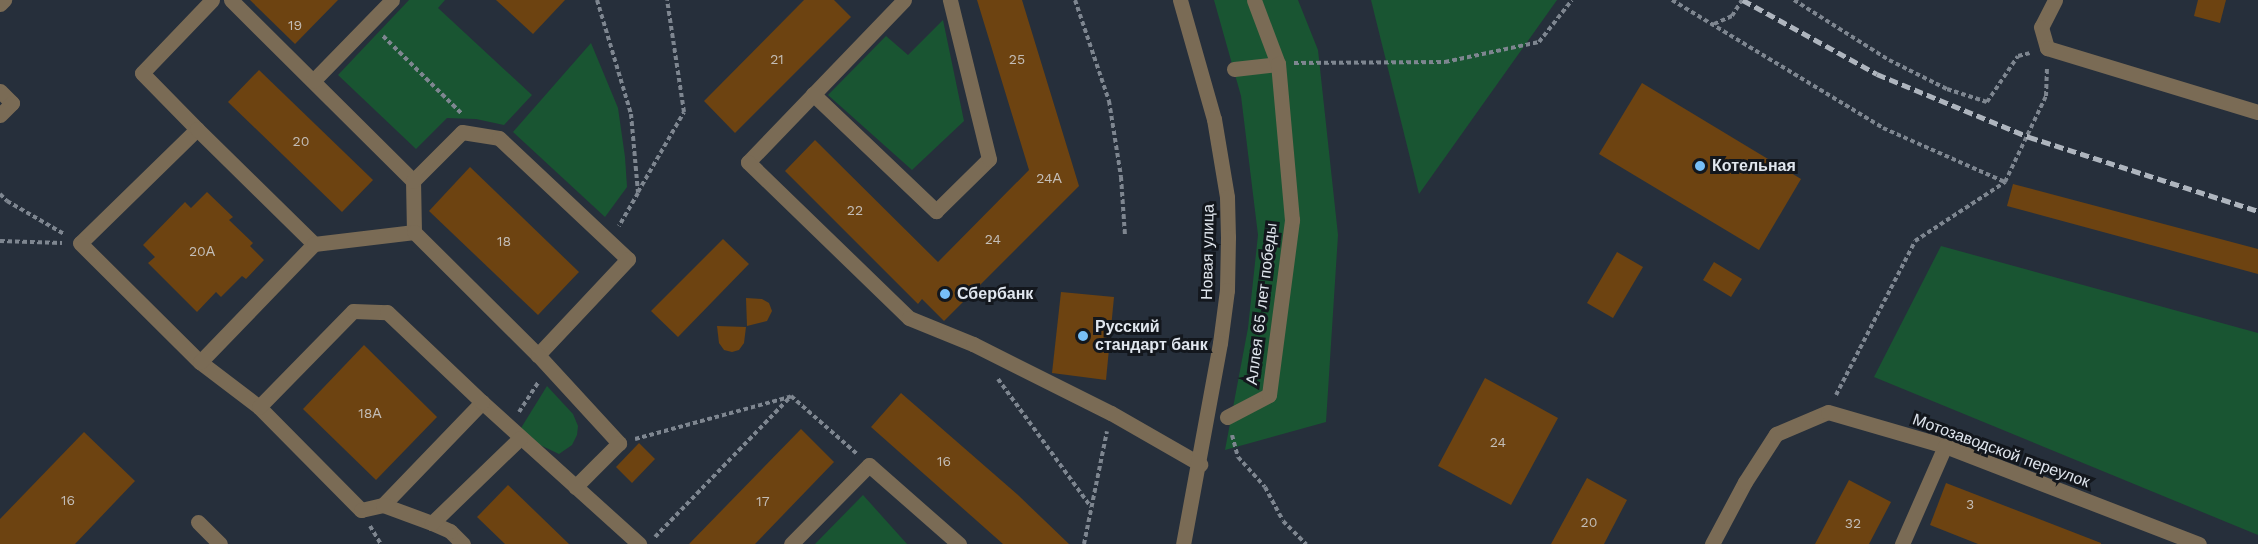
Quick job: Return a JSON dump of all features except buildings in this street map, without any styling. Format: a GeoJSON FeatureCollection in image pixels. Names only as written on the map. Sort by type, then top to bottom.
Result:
{"type":"FeatureCollection","features":[{"type":"Feature","properties":{"kind":"street"},"geometry":{"type":"LineString","coordinates":[[0,4],[4,0]]}},
{"type":"Feature","properties":{"kind":"street"},"geometry":{"type":"LineString","coordinates":[[212,0],[141,73],[314,244]]}},
{"type":"Feature","properties":{"kind":"street"},"geometry":{"type":"LineString","coordinates":[[231,0],[413,181],[414,232],[543,360],[619,443],[575,487]]}},
{"type":"Feature","properties":{"kind":"street"},"geometry":{"type":"LineString","coordinates":[[313,81],[392,0]]}},
{"type":"Feature","properties":{"kind":"street"},"geometry":{"type":"LineString","coordinates":[[904,0],[748,162],[909,318],[973,344],[1111,413],[1200,464]]}},
{"type":"Feature","properties":{"kind":"street"},"geometry":{"type":"LineString","coordinates":[[813,94],[936,211],[989,159],[950,0]]}},
{"type":"Feature","properties":{"kind":"street","name":"Новая улица"},"geometry":{"type":"LineString","coordinates":[[1180,0],[1214,119],[1227,197],[1227,290],[1200,464],[1183,544]]}},
{"type":"Feature","properties":{"kind":"street","name":"Аллея 65 лет победы"},"geometry":{"type":"LineString","coordinates":[[1227,417],[1269,395],[1292,220],[1278,64],[1254,0]]}},
{"type":"Feature","properties":{"kind":"street"},"geometry":{"type":"LineString","coordinates":[[2055,0],[2041,27],[2047,48],[2258,112]]}},
{"type":"Feature","properties":{"kind":"street"},"geometry":{"type":"LineString","coordinates":[[1234,69],[1278,64]]}},
{"type":"Feature","properties":{"kind":"street"},"geometry":{"type":"LineString","coordinates":[[0,91],[12,103],[0,115]]}},
{"type":"Feature","properties":{"kind":"street"},"geometry":{"type":"LineString","coordinates":[[197,129],[80,243],[200,362],[259,407],[361,510],[383,505],[450,531],[463,544]]}},
{"type":"Feature","properties":{"kind":"street"},"geometry":{"type":"LineString","coordinates":[[413,181],[462,132],[498,138],[628,259],[543,360]]}},
{"type":"Feature","properties":{"kind":"street"},"geometry":{"type":"LineString","coordinates":[[200,362],[314,244],[414,232]]}},
{"type":"Feature","properties":{"kind":"street"},"geometry":{"type":"LineString","coordinates":[[259,407],[353,310],[387,312],[515,433],[639,544]]}},
{"type":"Feature","properties":{"kind":"street"},"geometry":{"type":"LineString","coordinates":[[383,505],[483,402]]}},
{"type":"Feature","properties":{"kind":"street"},"geometry":{"type":"LineString","coordinates":[[1712,544],[1744,482],[1776,435],[1828,412]]}},
{"type":"Feature","properties":{"kind":"street","name":"Мотозаводской переулок"},"geometry":{"type":"LineString","coordinates":[[1828,412],[1945,446],[2199,544]]}},
{"type":"Feature","properties":{"kind":"street"},"geometry":{"type":"LineString","coordinates":[[432,523],[515,433]]}},
{"type":"Feature","properties":{"kind":"street"},"geometry":{"type":"LineString","coordinates":[[1902,544],[1945,446]]}},
{"type":"Feature","properties":{"kind":"street"},"geometry":{"type":"LineString","coordinates":[[791,544],[869,465],[959,544]]}},
{"type":"Feature","properties":{"kind":"street"},"geometry":{"type":"LineString","coordinates":[[198,522],[220,544]]}},
{"type":"Feature","properties":{"kind":"path"},"geometry":{"type":"LineString","coordinates":[[597,0],[631,114],[638,193]]}},
{"type":"Feature","properties":{"kind":"path"},"geometry":{"type":"LineString","coordinates":[[610,242],[684,112],[667,0]]}},
{"type":"Feature","properties":{"kind":"path"},"geometry":{"type":"LineString","coordinates":[[1075,0],[1109,101],[1120,177],[1125,236]]}},
{"type":"Feature","properties":{"kind":"path"},"geometry":{"type":"LineString","coordinates":[[1278,64],[1445,62],[1539,42],[1572,0]]}},
{"type":"Feature","properties":{"kind":"path"},"geometry":{"type":"LineString","coordinates":[[1672,0],[1883,128],[2005,182]]}},
{"type":"Feature","properties":{"kind":"path"},"geometry":{"type":"LineString","coordinates":[[1713,25],[1732,16],[1742,0]]}},
{"type":"Feature","properties":{"kind":"path"},"geometry":{"type":"LineString","coordinates":[[1794,0],[1889,60],[1947,89],[1987,102],[2018,56],[2047,48],[2046,96],[2005,182],[1915,241],[1828,412]]}},
{"type":"Feature","properties":{"kind":"path"},"geometry":{"type":"LineString","coordinates":[[369,23],[467,119],[462,132]]}},
{"type":"Feature","properties":{"kind":"path"},"geometry":{"type":"LineString","coordinates":[[0,194],[7,201],[80,243]]}},
{"type":"Feature","properties":{"kind":"path"},"geometry":{"type":"LineString","coordinates":[[0,241],[80,243]]}},
{"type":"Feature","properties":{"kind":"path"},"geometry":{"type":"LineString","coordinates":[[515,433],[543,360]]}},
{"type":"Feature","properties":{"kind":"path"},"geometry":{"type":"LineString","coordinates":[[994,373],[1091,507]]}},
{"type":"Feature","properties":{"kind":"path"},"geometry":{"type":"LineString","coordinates":[[619,443],[791,396]]}},
{"type":"Feature","properties":{"kind":"path"},"geometry":{"type":"LineString","coordinates":[[791,396],[869,465]]}},
{"type":"Feature","properties":{"kind":"path"},"geometry":{"type":"LineString","coordinates":[[647,544],[791,396]]}},
{"type":"Feature","properties":{"kind":"path"},"geometry":{"type":"LineString","coordinates":[[1084,544],[1111,413]]}},
{"type":"Feature","properties":{"kind":"path"},"geometry":{"type":"LineString","coordinates":[[1227,417],[1238,457],[1265,487],[1283,521],[1306,544]]}},
{"type":"Feature","properties":{"kind":"green space"},"geometry":{"type":"Polygon","coordinates":[[[409,0],[445,0],[438,8],[532,95],[504,125],[476,119],[447,118],[416,149],[338,75],[409,0]]]}},
{"type":"Feature","properties":{"kind":"green space"},"geometry":{"type":"Polygon","coordinates":[[[1214,0],[1298,0],[1318,50],[1338,235],[1326,422],[1225,450],[1248,328],[1258,235],[1241,96],[1214,0]]]}},
{"type":"Feature","properties":{"kind":"green space"},"geometry":{"type":"Polygon","coordinates":[[[1371,0],[1557,0],[1419,194],[1371,0]]]}},
{"type":"Feature","properties":{"kind":"green space"},"geometry":{"type":"Polygon","coordinates":[[[943,20],[964,121],[912,170],[828,95],[886,36],[908,55],[943,20]]]}},
{"type":"Feature","properties":{"kind":"green space"},"geometry":{"type":"Polygon","coordinates":[[[591,43],[618,108],[625,157],[627,187],[605,217],[513,132],[591,43]]]}},
{"type":"Feature","properties":{"kind":"green space"},"geometry":{"type":"Polygon","coordinates":[[[1941,246],[2258,333],[2258,535],[1874,377],[1941,246]]]}},
{"type":"Feature","properties":{"kind":"green space"},"geometry":{"type":"Polygon","coordinates":[[[547,386],[573,414],[578,426],[572,445],[559,454],[540,445],[521,428],[547,386]]]}},
{"type":"Feature","properties":{"kind":"green space"},"geometry":{"type":"Polygon","coordinates":[[[863,495],[907,544],[815,544],[863,495]]]}},
{"type":"Feature","properties":{"kind":"railway"},"geometry":{"type":"LineString","coordinates":[[1743,0],[1877,74],[2029,137],[2258,211]]}},
{"type":"Feature","properties":{"kind":"place","name":"Котельная"},"geometry":{"type":"Point","coordinates":[1700,166]}},
{"type":"Feature","properties":{"kind":"place","name":"Сбербанк"},"geometry":{"type":"Point","coordinates":[945,294]}},
{"type":"Feature","properties":{"kind":"place","name":"Русский стандарт банк"},"geometry":{"type":"Point","coordinates":[1083,336]}}]}
